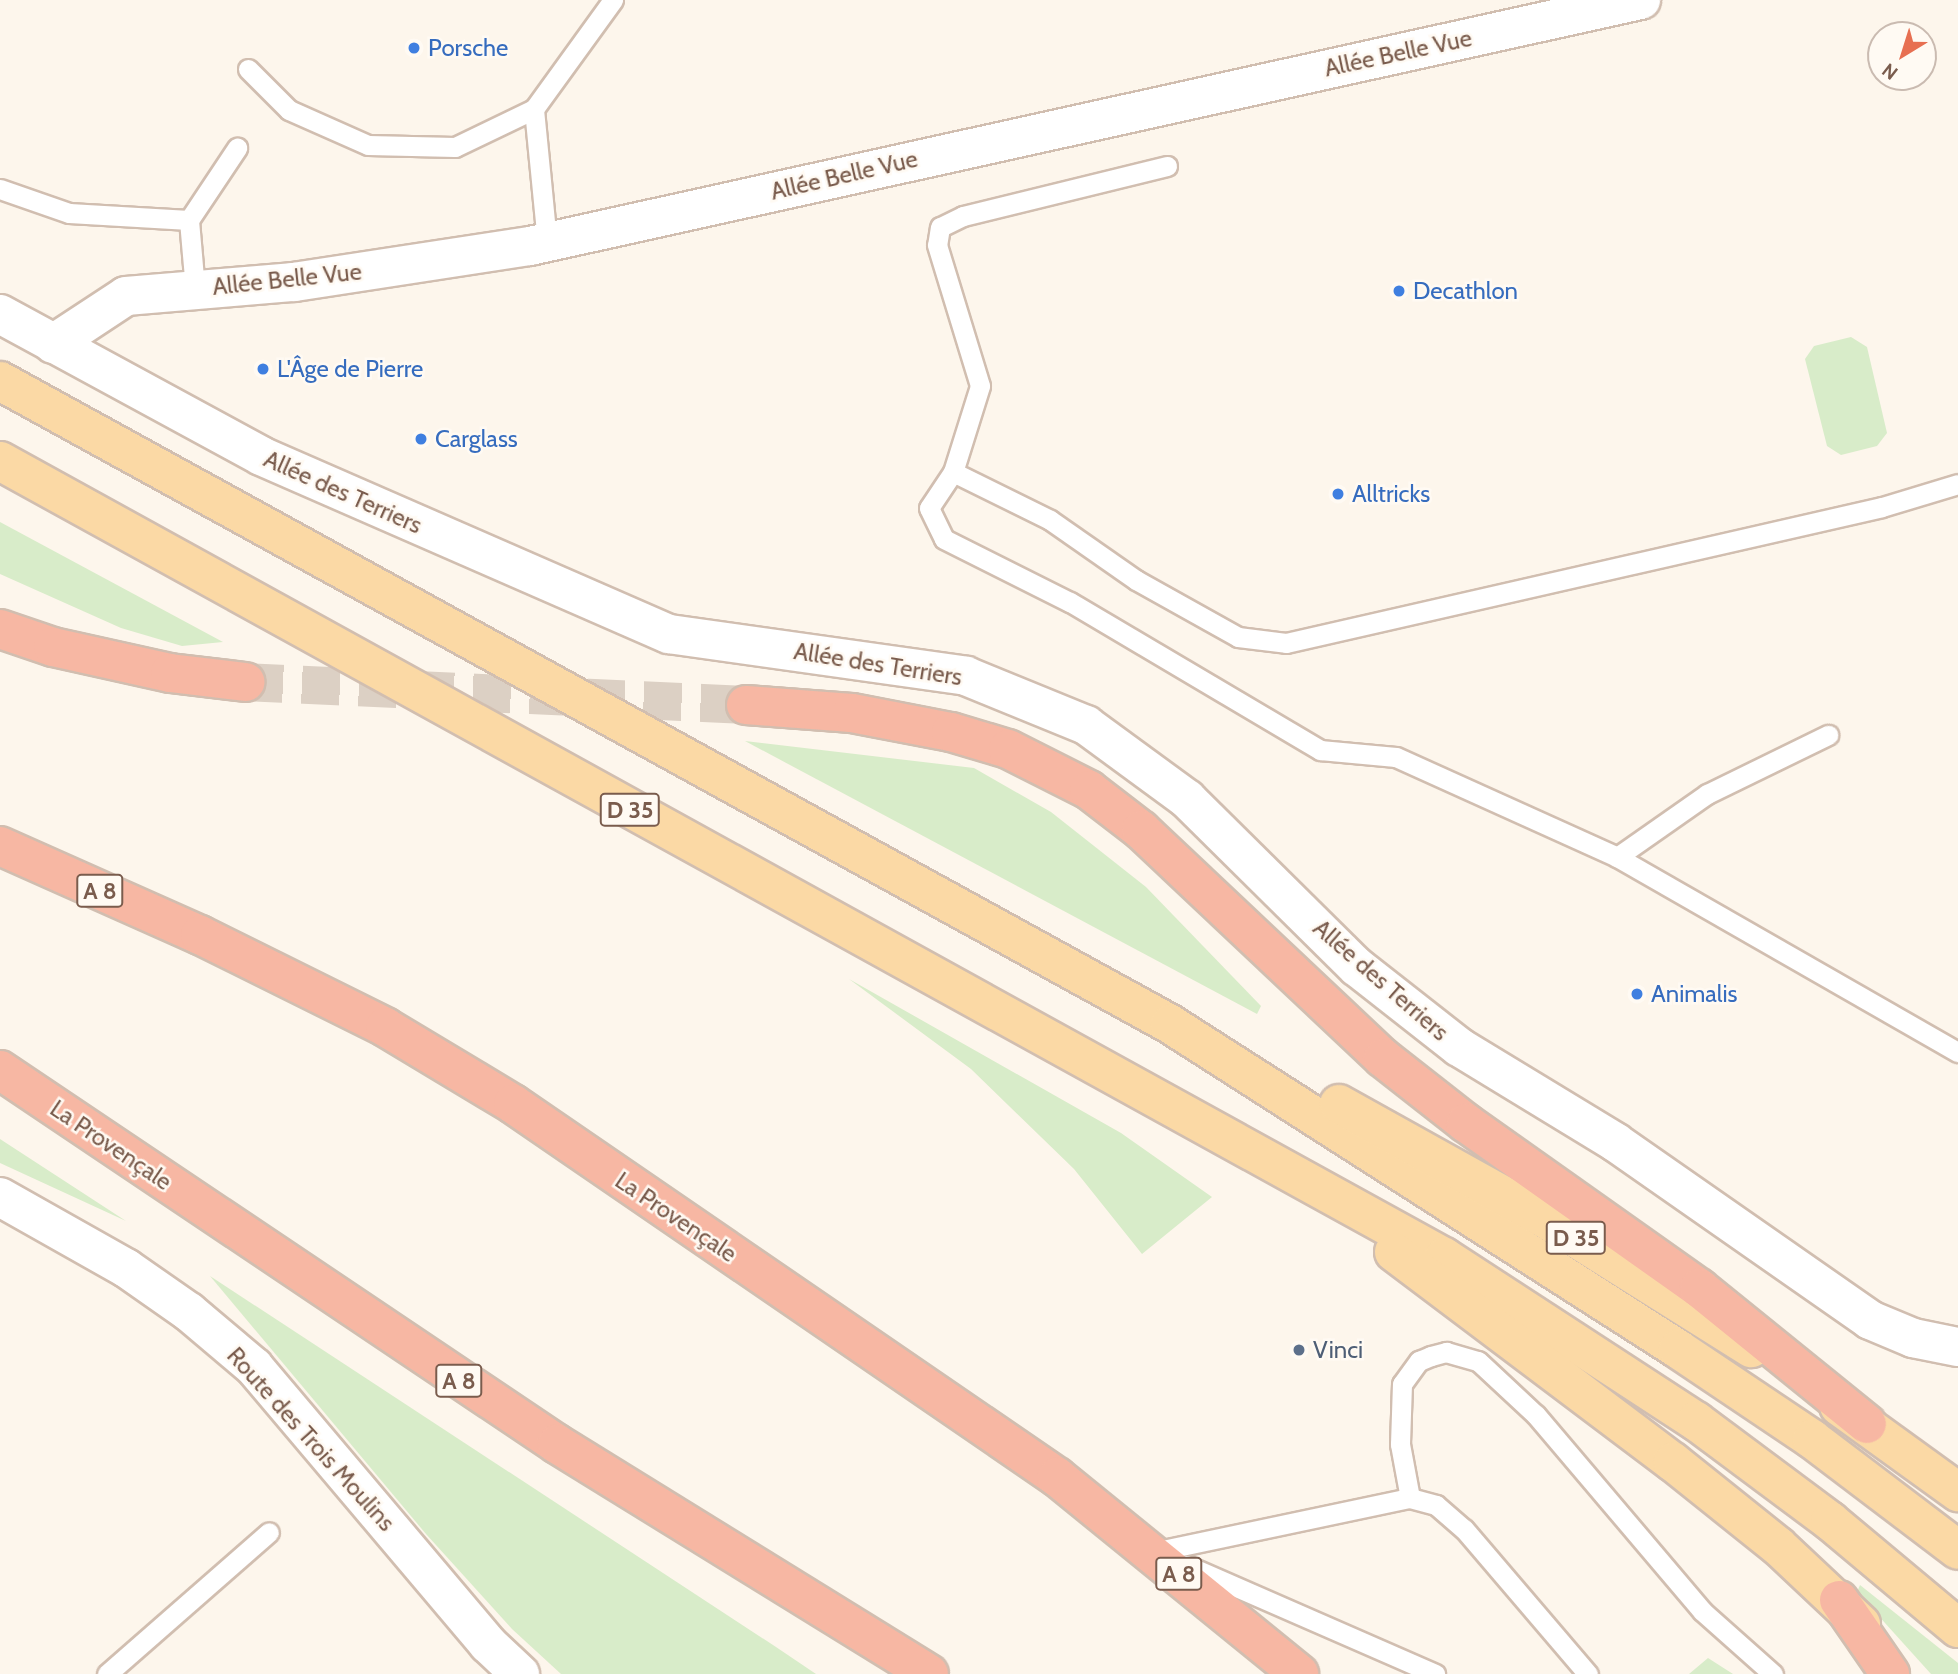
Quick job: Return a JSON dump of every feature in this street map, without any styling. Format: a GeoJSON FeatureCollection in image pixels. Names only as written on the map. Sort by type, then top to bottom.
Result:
{"type":"FeatureCollection","features":[{"type":"Feature","properties":{"kind":"highway"},"geometry":{"type":"LineString","coordinates":[[0,629],[53,647],[170,673],[244,681]]}},
{"type":"Feature","properties":{"kind":"highway"},"geometry":{"type":"LineString","coordinates":[[746,705],[852,713],[951,732],[1008,749],[1089,790],[1142,830],[1383,1058],[1466,1123],[1699,1288],[1867,1424]]}},
{"type":"Feature","properties":{"kind":"highway","name":"La Provençale"},"geometry":{"type":"LineString","coordinates":[[0,846],[200,935],[385,1027],[513,1104],[1057,1478],[1153,1552],[1298,1674]]}},
{"type":"Feature","properties":{"kind":"highway","name":"La Provençale"},"geometry":{"type":"LineString","coordinates":[[0,1070],[500,1408],[929,1674]]}},
{"type":"Feature","properties":{"kind":"highway"},"geometry":{"type":"LineString","coordinates":[[1839,1600],[1890,1674]]}},
{"type":"Feature","properties":{"kind":"main road","name":"D 35"},"geometry":{"type":"LineString","coordinates":[[0,381],[1170,1024],[1297,1081],[1435,1156],[1664,1291],[1867,1424],[1958,1492]]}},
{"type":"Feature","properties":{"kind":"main road","name":"D 35"},"geometry":{"type":"LineString","coordinates":[[0,461],[1444,1257],[1652,1391],[1830,1521],[1958,1628]]}},
{"type":"Feature","properties":{"kind":"main road"},"geometry":{"type":"LineString","coordinates":[[1170,1024],[1678,1349],[1812,1439],[1958,1550]]}},
{"type":"Feature","properties":{"kind":"main road"},"geometry":{"type":"LineString","coordinates":[[1262,1157],[1673,1462],[1839,1600],[1908,1674]]}},
{"type":"Feature","properties":{"kind":"street","name":"Allée Belle Vue"},"geometry":{"type":"LineString","coordinates":[[53,344],[126,296],[294,282],[547,242],[1641,0]]}},
{"type":"Feature","properties":{"kind":"street","name":"Allée des Terriers"},"geometry":{"type":"LineString","coordinates":[[0,314],[261,456],[669,634],[966,676],[1086,725],[1187,799],[1357,967],[1459,1048],[1615,1142],[1870,1320],[1913,1338],[1958,1347]]}},
{"type":"Feature","properties":{"kind":"street","name":"Route des Trois Moulins"},"geometry":{"type":"LineString","coordinates":[[0,1198],[126,1268],[189,1312],[254,1367],[488,1644],[520,1674]]}},
{"type":"Feature","properties":{"kind":"street","name":"Allée des Terriers"},"geometry":{"type":"LineString","coordinates":[[1870,1320],[1927,1329],[1958,1328]]}},
{"type":"Feature","properties":{"kind":"lane"},"geometry":{"type":"LineString","coordinates":[[248,69],[289,110],[368,145],[456,147],[534,109],[613,0]]}},
{"type":"Feature","properties":{"kind":"lane"},"geometry":{"type":"LineString","coordinates":[[534,109],[547,242]]}},
{"type":"Feature","properties":{"kind":"lane"},"geometry":{"type":"LineString","coordinates":[[195,289],[189,220],[237,148]]}},
{"type":"Feature","properties":{"kind":"lane"},"geometry":{"type":"LineString","coordinates":[[1167,166],[963,216],[940,227],[937,245],[980,386],[953,472],[929,508],[943,539],[1070,602],[1320,750],[1396,757],[1617,857],[1955,1045]]}},
{"type":"Feature","properties":{"kind":"lane"},"geometry":{"type":"LineString","coordinates":[[0,189],[69,213],[189,220]]}},
{"type":"Feature","properties":{"kind":"lane"},"geometry":{"type":"LineString","coordinates":[[953,472],[1050,520],[1136,580],[1238,637],[1286,643],[1882,507],[1958,484]]}},
{"type":"Feature","properties":{"kind":"lane"},"geometry":{"type":"LineString","coordinates":[[1617,857],[1707,794],[1828,735]]}},
{"type":"Feature","properties":{"kind":"lane"},"geometry":{"type":"LineString","coordinates":[[1410,1497],[1400,1444],[1402,1384],[1419,1361],[1431,1356],[1446,1352],[1478,1361],[1536,1415],[1702,1611],[1773,1674]]}},
{"type":"Feature","properties":{"kind":"lane"},"geometry":{"type":"LineString","coordinates":[[1153,1552],[1410,1497],[1436,1505],[1452,1517],[1588,1674]]}},
{"type":"Feature","properties":{"kind":"lane"},"geometry":{"type":"LineString","coordinates":[[107,1674],[269,1532]]}},
{"type":"Feature","properties":{"kind":"lane"},"geometry":{"type":"LineString","coordinates":[[1153,1552],[1435,1674]]}},
{"type":"Feature","properties":{"kind":"green space"},"geometry":{"type":"Polygon","coordinates":[[[1851,337],[1867,347],[1887,433],[1877,446],[1841,455],[1827,446],[1805,359],[1814,346],[1851,337]]]}},
{"type":"Feature","properties":{"kind":"green space"},"geometry":{"type":"Polygon","coordinates":[[[0,522],[223,642],[182,646],[121,628],[0,574],[0,522]]]}},
{"type":"Feature","properties":{"kind":"green space"},"geometry":{"type":"Polygon","coordinates":[[[745,741],[974,768],[1051,812],[1146,887],[1261,1006],[1257,1014],[745,741]]]}},
{"type":"Feature","properties":{"kind":"green space"},"geometry":{"type":"Polygon","coordinates":[[[849,979],[1121,1133],[1212,1197],[1142,1254],[1074,1169],[971,1069],[849,979]]]}},
{"type":"Feature","properties":{"kind":"green space"},"geometry":{"type":"Polygon","coordinates":[[[0,1139],[126,1221],[0,1163],[0,1139]]]}},
{"type":"Feature","properties":{"kind":"green space"},"geometry":{"type":"Polygon","coordinates":[[[210,1276],[816,1674],[561,1674],[512,1629],[426,1534],[210,1276]]]}},
{"type":"Feature","properties":{"kind":"green space"},"geometry":{"type":"Polygon","coordinates":[[[1860,1585],[1958,1663],[1958,1674],[1931,1674],[1857,1592],[1860,1585]]]}},
{"type":"Feature","properties":{"kind":"green space"},"geometry":{"type":"Polygon","coordinates":[[[1708,1658],[1733,1674],[1689,1674],[1708,1658]]]}},
{"type":"Feature","properties":{"kind":"tunnel"},"geometry":{"type":"LineString","coordinates":[[245,682],[746,705]]}},
{"type":"Feature","properties":{"kind":"place","name":"Porsche"},"geometry":{"type":"Point","coordinates":[414,48]}},
{"type":"Feature","properties":{"kind":"place","name":"Decathlon"},"geometry":{"type":"Point","coordinates":[1399,291]}},
{"type":"Feature","properties":{"kind":"place","name":"L'Âge de Pierre"},"geometry":{"type":"Point","coordinates":[263,369]}},
{"type":"Feature","properties":{"kind":"place","name":"Carglass"},"geometry":{"type":"Point","coordinates":[421,439]}},
{"type":"Feature","properties":{"kind":"place","name":"Alltricks"},"geometry":{"type":"Point","coordinates":[1338,494]}},
{"type":"Feature","properties":{"kind":"place","name":"Animalis"},"geometry":{"type":"Point","coordinates":[1637,994]}},
{"type":"Feature","properties":{"kind":"place","name":"Vinci"},"geometry":{"type":"Point","coordinates":[1299,1350]}}]}
